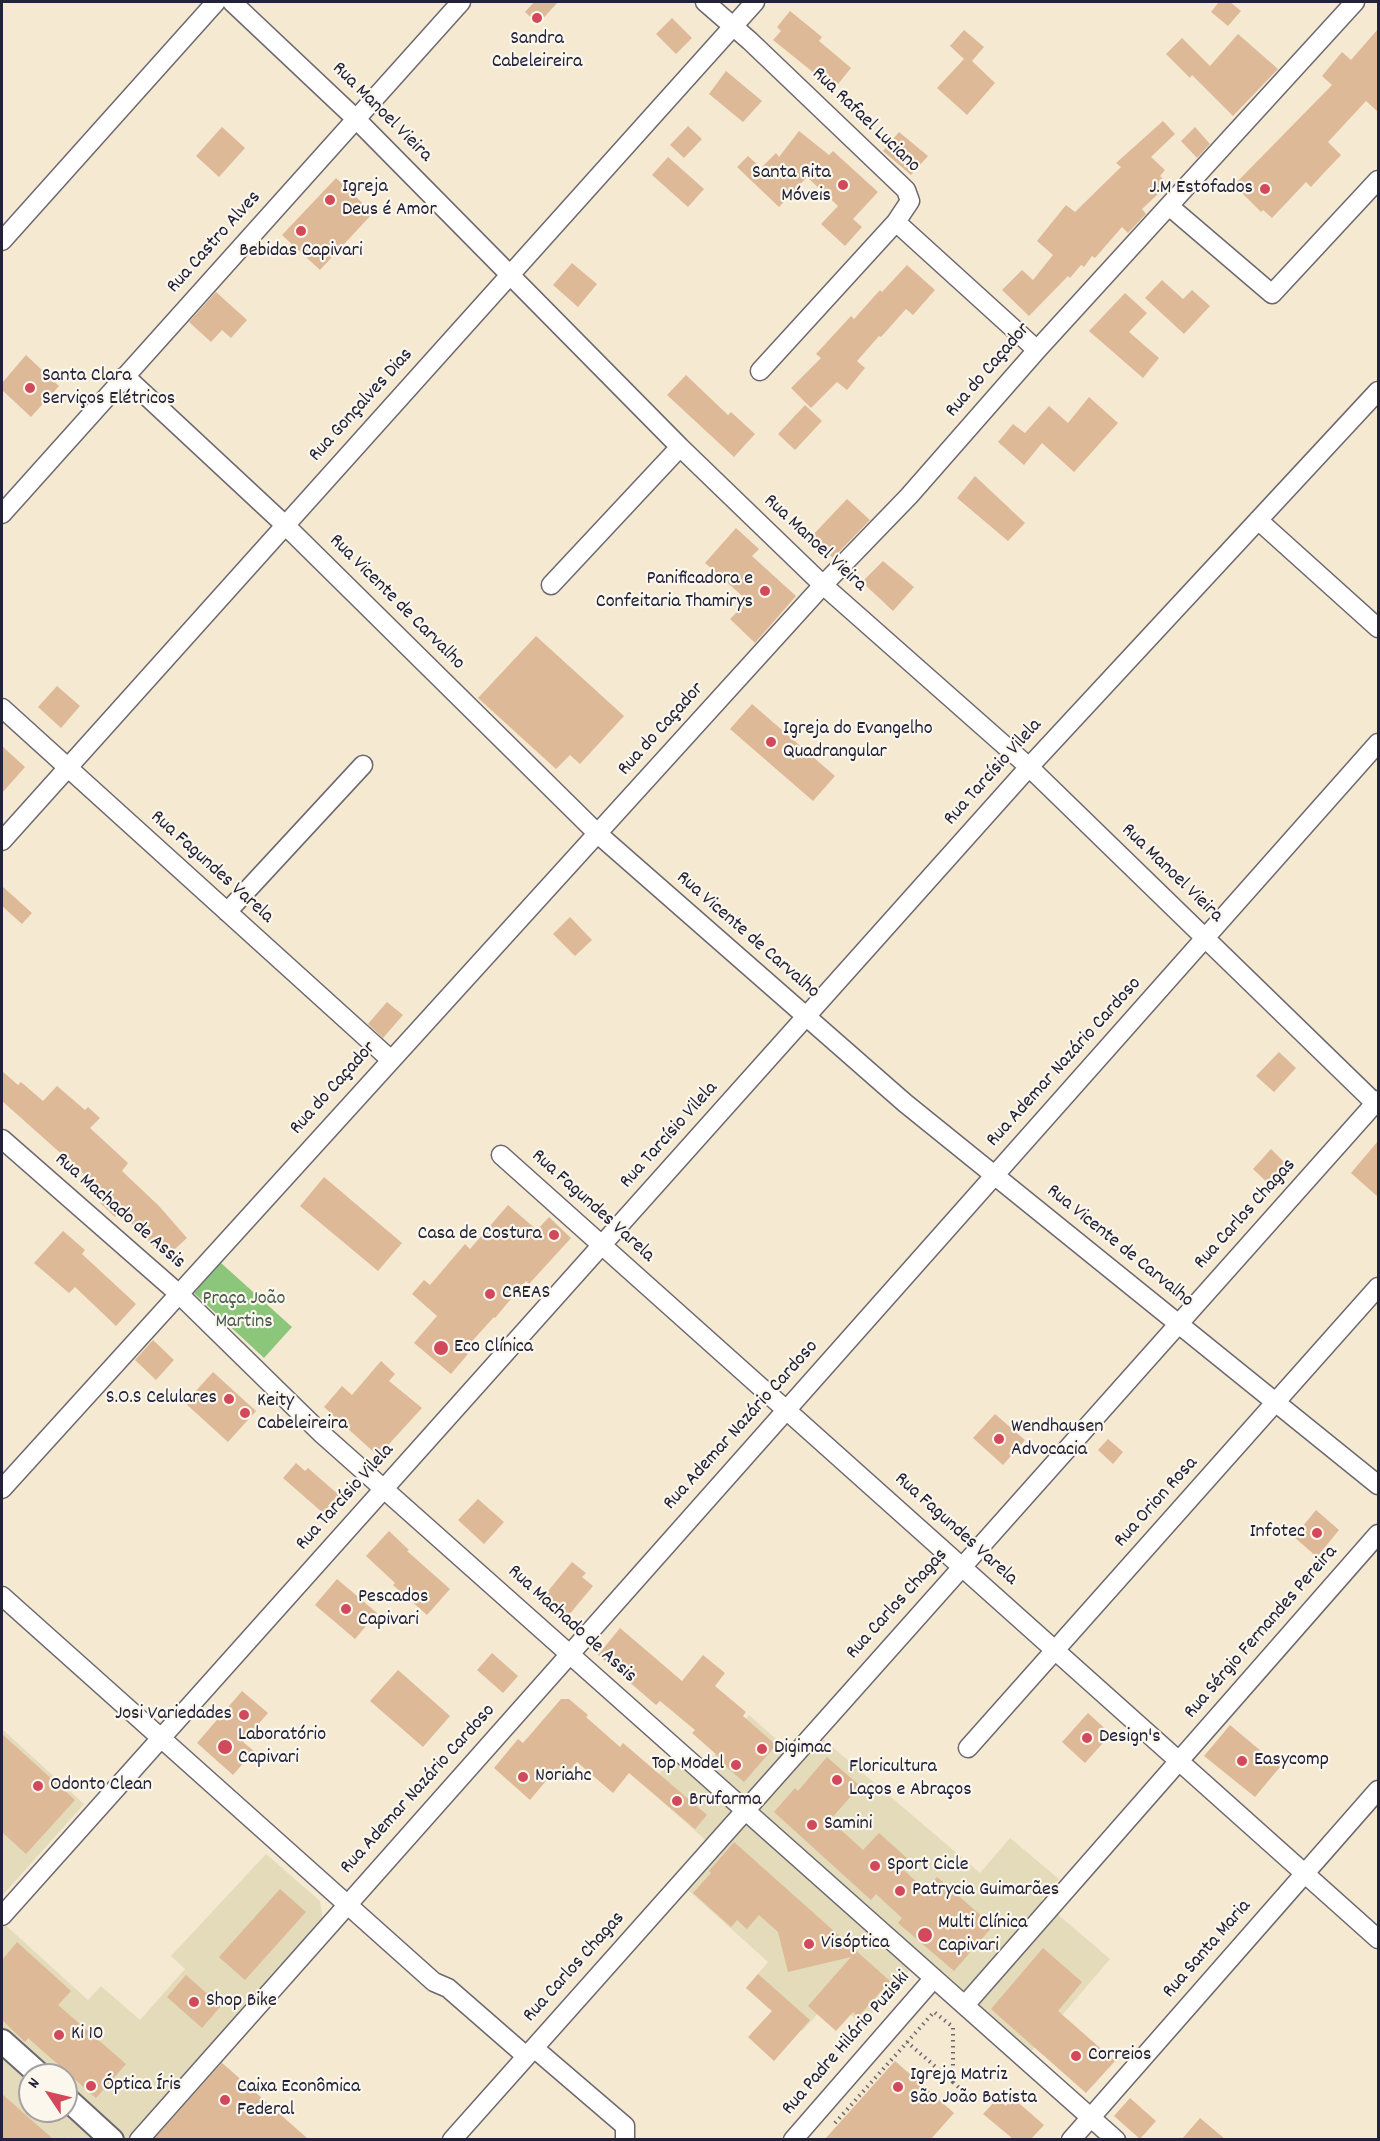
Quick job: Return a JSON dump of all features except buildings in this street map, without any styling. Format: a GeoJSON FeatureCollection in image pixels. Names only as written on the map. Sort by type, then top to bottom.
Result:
{"type":"FeatureCollection","features":[{"type":"Feature","properties":{"kind":"street"},"geometry":{"type":"LineString","coordinates":[[2,241],[216,2]]}},
{"type":"Feature","properties":{"kind":"street","name":"Rua Manoel Vieira"},"geometry":{"type":"LineString","coordinates":[[232,2],[356,119],[680,447],[823,585],[1029,767],[1205,939],[1378,1103]]}},
{"type":"Feature","properties":{"kind":"street","name":"Rua Castro Alves"},"geometry":{"type":"LineString","coordinates":[[2,514],[461,2]]}},
{"type":"Feature","properties":{"kind":"street","name":"Rua Rafael Luciano"},"geometry":{"type":"LineString","coordinates":[[705,2],[906,190],[910,201],[896,222]]}},
{"type":"Feature","properties":{"kind":"street","name":"Rua Gonçalves Dias"},"geometry":{"type":"LineString","coordinates":[[2,841],[755,2]]}},
{"type":"Feature","properties":{"kind":"street","name":"Rua do Caçador"},"geometry":{"type":"LineString","coordinates":[[2,1489],[823,585],[909,496],[1037,350],[1355,2]]}},
{"type":"Feature","properties":{"kind":"street"},"geometry":{"type":"LineString","coordinates":[[1169,206],[1272,294],[1378,180]]}},
{"type":"Feature","properties":{"kind":"street"},"geometry":{"type":"LineString","coordinates":[[760,371],[896,222],[1037,350]]}},
{"type":"Feature","properties":{"kind":"street","name":"Rua Vicente de Carvalho"},"geometry":{"type":"LineString","coordinates":[[125,376],[285,525],[598,834],[906,1103],[1378,1485]]}},
{"type":"Feature","properties":{"kind":"street","name":"Rua Tarcísio Vilela"},"geometry":{"type":"LineString","coordinates":[[2,1917],[1029,767],[1378,391]]}},
{"type":"Feature","properties":{"kind":"street"},"geometry":{"type":"LineString","coordinates":[[551,585],[680,447]]}},
{"type":"Feature","properties":{"kind":"street"},"geometry":{"type":"LineString","coordinates":[[1258,520],[1378,628]]}},
{"type":"Feature","properties":{"kind":"street","name":"Rua Fagundes Varela"},"geometry":{"type":"LineString","coordinates":[[2,708],[391,1060]]}},
{"type":"Feature","properties":{"kind":"street","name":"Rua Ademar Nazário Cardoso"},"geometry":{"type":"LineString","coordinates":[[139,2139],[1378,743]]}},
{"type":"Feature","properties":{"kind":"street"},"geometry":{"type":"LineString","coordinates":[[227,912],[363,765]]}},
{"type":"Feature","properties":{"kind":"street","name":"Rua Carlos Chagas"},"geometry":{"type":"LineString","coordinates":[[452,2139],[1378,1103]]}},
{"type":"Feature","properties":{"kind":"street","name":"Rua Machado de Assis"},"geometry":{"type":"LineString","coordinates":[[2,1139],[178,1294],[288,1403],[1116,2139]]}},
{"type":"Feature","properties":{"kind":"street","name":"Rua Fagundes Varela"},"geometry":{"type":"LineString","coordinates":[[501,1155],[1378,1939]]}},
{"type":"Feature","properties":{"kind":"street","name":"Rua Orion Rosa"},"geometry":{"type":"LineString","coordinates":[[968,1748],[1378,1287]]}},
{"type":"Feature","properties":{"kind":"street","name":"Rua Sérgio Fernandes Pereira"},"geometry":{"type":"LineString","coordinates":[[965,2005],[1378,1534]]}},
{"type":"Feature","properties":{"kind":"street"},"geometry":{"type":"LineString","coordinates":[[2,1596],[434,1982],[448,1988],[625,2126],[625,2139]]}},
{"type":"Feature","properties":{"kind":"street","name":"Rua Santa Maria"},"geometry":{"type":"LineString","coordinates":[[1071,2139],[1378,1790]]}},
{"type":"Feature","properties":{"kind":"street","name":"Rua Padre Hilário Puziski"},"geometry":{"type":"LineString","coordinates":[[793,2139],[934,1978]]}},
{"type":"Feature","properties":{"kind":"street"},"geometry":{"type":"LineString","coordinates":[[2,2041],[27,2063]]}},
{"type":"Feature","properties":{"kind":"street"},"geometry":{"type":"LineString","coordinates":[[78,2109],[112,2139]]}},
{"type":"Feature","properties":{"kind":"path"},"geometry":{"type":"LineString","coordinates":[[829,2131],[934,2012],[953,2027],[953,2082]]}},
{"type":"Feature","properties":{"kind":"path"},"geometry":{"type":"LineString","coordinates":[[907,2042],[971,2099]]}},
{"type":"Feature","properties":{"kind":"shaded area"},"geometry":{"type":"Polygon","coordinates":[[[749,1715],[802,1762],[823,1739],[980,1873],[1010,1838],[1059,1879],[1041,1900],[1110,1959],[1029,2054],[921,1957],[862,2025],[832,1998],[802,2031],[773,2005],[769,2009],[746,1988],[768,1962],[687,1889],[719,1852],[647,1788],[672,1759],[695,1777],[749,1715]]]}},
{"type":"Feature","properties":{"kind":"shaded area"},"geometry":{"type":"Polygon","coordinates":[[[2,1729],[84,1804],[2,1896],[2,1729]]]}},
{"type":"Feature","properties":{"kind":"shaded area"},"geometry":{"type":"Polygon","coordinates":[[[266,1854],[320,1901],[323,1920],[208,2050],[308,2139],[70,2140],[67,2137],[65,2140],[2,2139],[2,1922],[88,2000],[101,1986],[140,2020],[185,1969],[171,1956],[266,1854]]]}},
{"type":"Feature","properties":{"kind":"green space","name":"Praça João Martins"},"geometry":{"type":"Polygon","coordinates":[[[221,1263],[292,1327],[264,1358],[194,1293],[221,1263]]]}},
{"type":"Feature","properties":{"kind":"place","name":"Sandra Cabeleireira"},"geometry":{"type":"Point","coordinates":[537,18]}},
{"type":"Feature","properties":{"kind":"place","name":"Santa Rita Móveis"},"geometry":{"type":"Point","coordinates":[843,185]}},
{"type":"Feature","properties":{"kind":"place","name":"J.M Estofados"},"geometry":{"type":"Point","coordinates":[1265,189]}},
{"type":"Feature","properties":{"kind":"place","name":"Igreja Deus é Amor"},"geometry":{"type":"Point","coordinates":[330,200]}},
{"type":"Feature","properties":{"kind":"place","name":"Bebidas Capivari"},"geometry":{"type":"Point","coordinates":[301,231]}},
{"type":"Feature","properties":{"kind":"place","name":"Santa Clara Serviços Elétricos"},"geometry":{"type":"Point","coordinates":[30,388]}},
{"type":"Feature","properties":{"kind":"place","name":"Panificadora e Confeitaria Thamirys"},"geometry":{"type":"Point","coordinates":[765,591]}},
{"type":"Feature","properties":{"kind":"place","name":"Igreja do Evangelho Quadrangular"},"geometry":{"type":"Point","coordinates":[771,742]}},
{"type":"Feature","properties":{"kind":"place","name":"Casa de Costura"},"geometry":{"type":"Point","coordinates":[554,1235]}},
{"type":"Feature","properties":{"kind":"place","name":"CREAS"},"geometry":{"type":"Point","coordinates":[490,1294]}},
{"type":"Feature","properties":{"kind":"place","name":"Eco Clínica"},"geometry":{"type":"Point","coordinates":[441,1348]}},
{"type":"Feature","properties":{"kind":"place","name":"S.O.S Celulares"},"geometry":{"type":"Point","coordinates":[229,1399]}},
{"type":"Feature","properties":{"kind":"place","name":"Keity Cabeleireira"},"geometry":{"type":"Point","coordinates":[245,1413]}},
{"type":"Feature","properties":{"kind":"place","name":"Wendhausen Advocacia"},"geometry":{"type":"Point","coordinates":[999,1439]}},
{"type":"Feature","properties":{"kind":"place","name":"Infotec"},"geometry":{"type":"Point","coordinates":[1317,1533]}},
{"type":"Feature","properties":{"kind":"place","name":"Pescados Capivari"},"geometry":{"type":"Point","coordinates":[346,1609]}},
{"type":"Feature","properties":{"kind":"place","name":"Josi Variedades"},"geometry":{"type":"Point","coordinates":[244,1715]}},
{"type":"Feature","properties":{"kind":"place","name":"Design's"},"geometry":{"type":"Point","coordinates":[1087,1738]}},
{"type":"Feature","properties":{"kind":"place","name":"Laboratório Capivari"},"geometry":{"type":"Point","coordinates":[225,1747]}},
{"type":"Feature","properties":{"kind":"place","name":"Digimac"},"geometry":{"type":"Point","coordinates":[762,1749]}},
{"type":"Feature","properties":{"kind":"place","name":"Easycomp"},"geometry":{"type":"Point","coordinates":[1242,1761]}},
{"type":"Feature","properties":{"kind":"place","name":"Top Model"},"geometry":{"type":"Point","coordinates":[736,1765]}},
{"type":"Feature","properties":{"kind":"place","name":"Noriahc"},"geometry":{"type":"Point","coordinates":[523,1777]}},
{"type":"Feature","properties":{"kind":"place","name":"Floricultura Laços e Abraços"},"geometry":{"type":"Point","coordinates":[837,1780]}},
{"type":"Feature","properties":{"kind":"place","name":"Odonto Clean"},"geometry":{"type":"Point","coordinates":[38,1786]}},
{"type":"Feature","properties":{"kind":"place","name":"Brufarma"},"geometry":{"type":"Point","coordinates":[677,1801]}},
{"type":"Feature","properties":{"kind":"place","name":"Samini"},"geometry":{"type":"Point","coordinates":[812,1825]}},
{"type":"Feature","properties":{"kind":"place","name":"Sport Cicle"},"geometry":{"type":"Point","coordinates":[875,1866]}},
{"type":"Feature","properties":{"kind":"place","name":"Patrycia Guimarães"},"geometry":{"type":"Point","coordinates":[900,1891]}},
{"type":"Feature","properties":{"kind":"place","name":"Multi Clínica Capivari"},"geometry":{"type":"Point","coordinates":[925,1935]}},
{"type":"Feature","properties":{"kind":"place","name":"Visóptica"},"geometry":{"type":"Point","coordinates":[809,1944]}},
{"type":"Feature","properties":{"kind":"place","name":"Shop Bike"},"geometry":{"type":"Point","coordinates":[194,2002]}},
{"type":"Feature","properties":{"kind":"place","name":"Ki 10"},"geometry":{"type":"Point","coordinates":[59,2035]}},
{"type":"Feature","properties":{"kind":"place","name":"Correios"},"geometry":{"type":"Point","coordinates":[1076,2056]}},
{"type":"Feature","properties":{"kind":"place","name":"Óptica Íris"},"geometry":{"type":"Point","coordinates":[91,2086]}},
{"type":"Feature","properties":{"kind":"place","name":"Igreja Matriz São João Batista"},"geometry":{"type":"Point","coordinates":[898,2087]}},
{"type":"Feature","properties":{"kind":"place","name":"Caixa Econômica Federal"},"geometry":{"type":"Point","coordinates":[225,2100]}}]}
